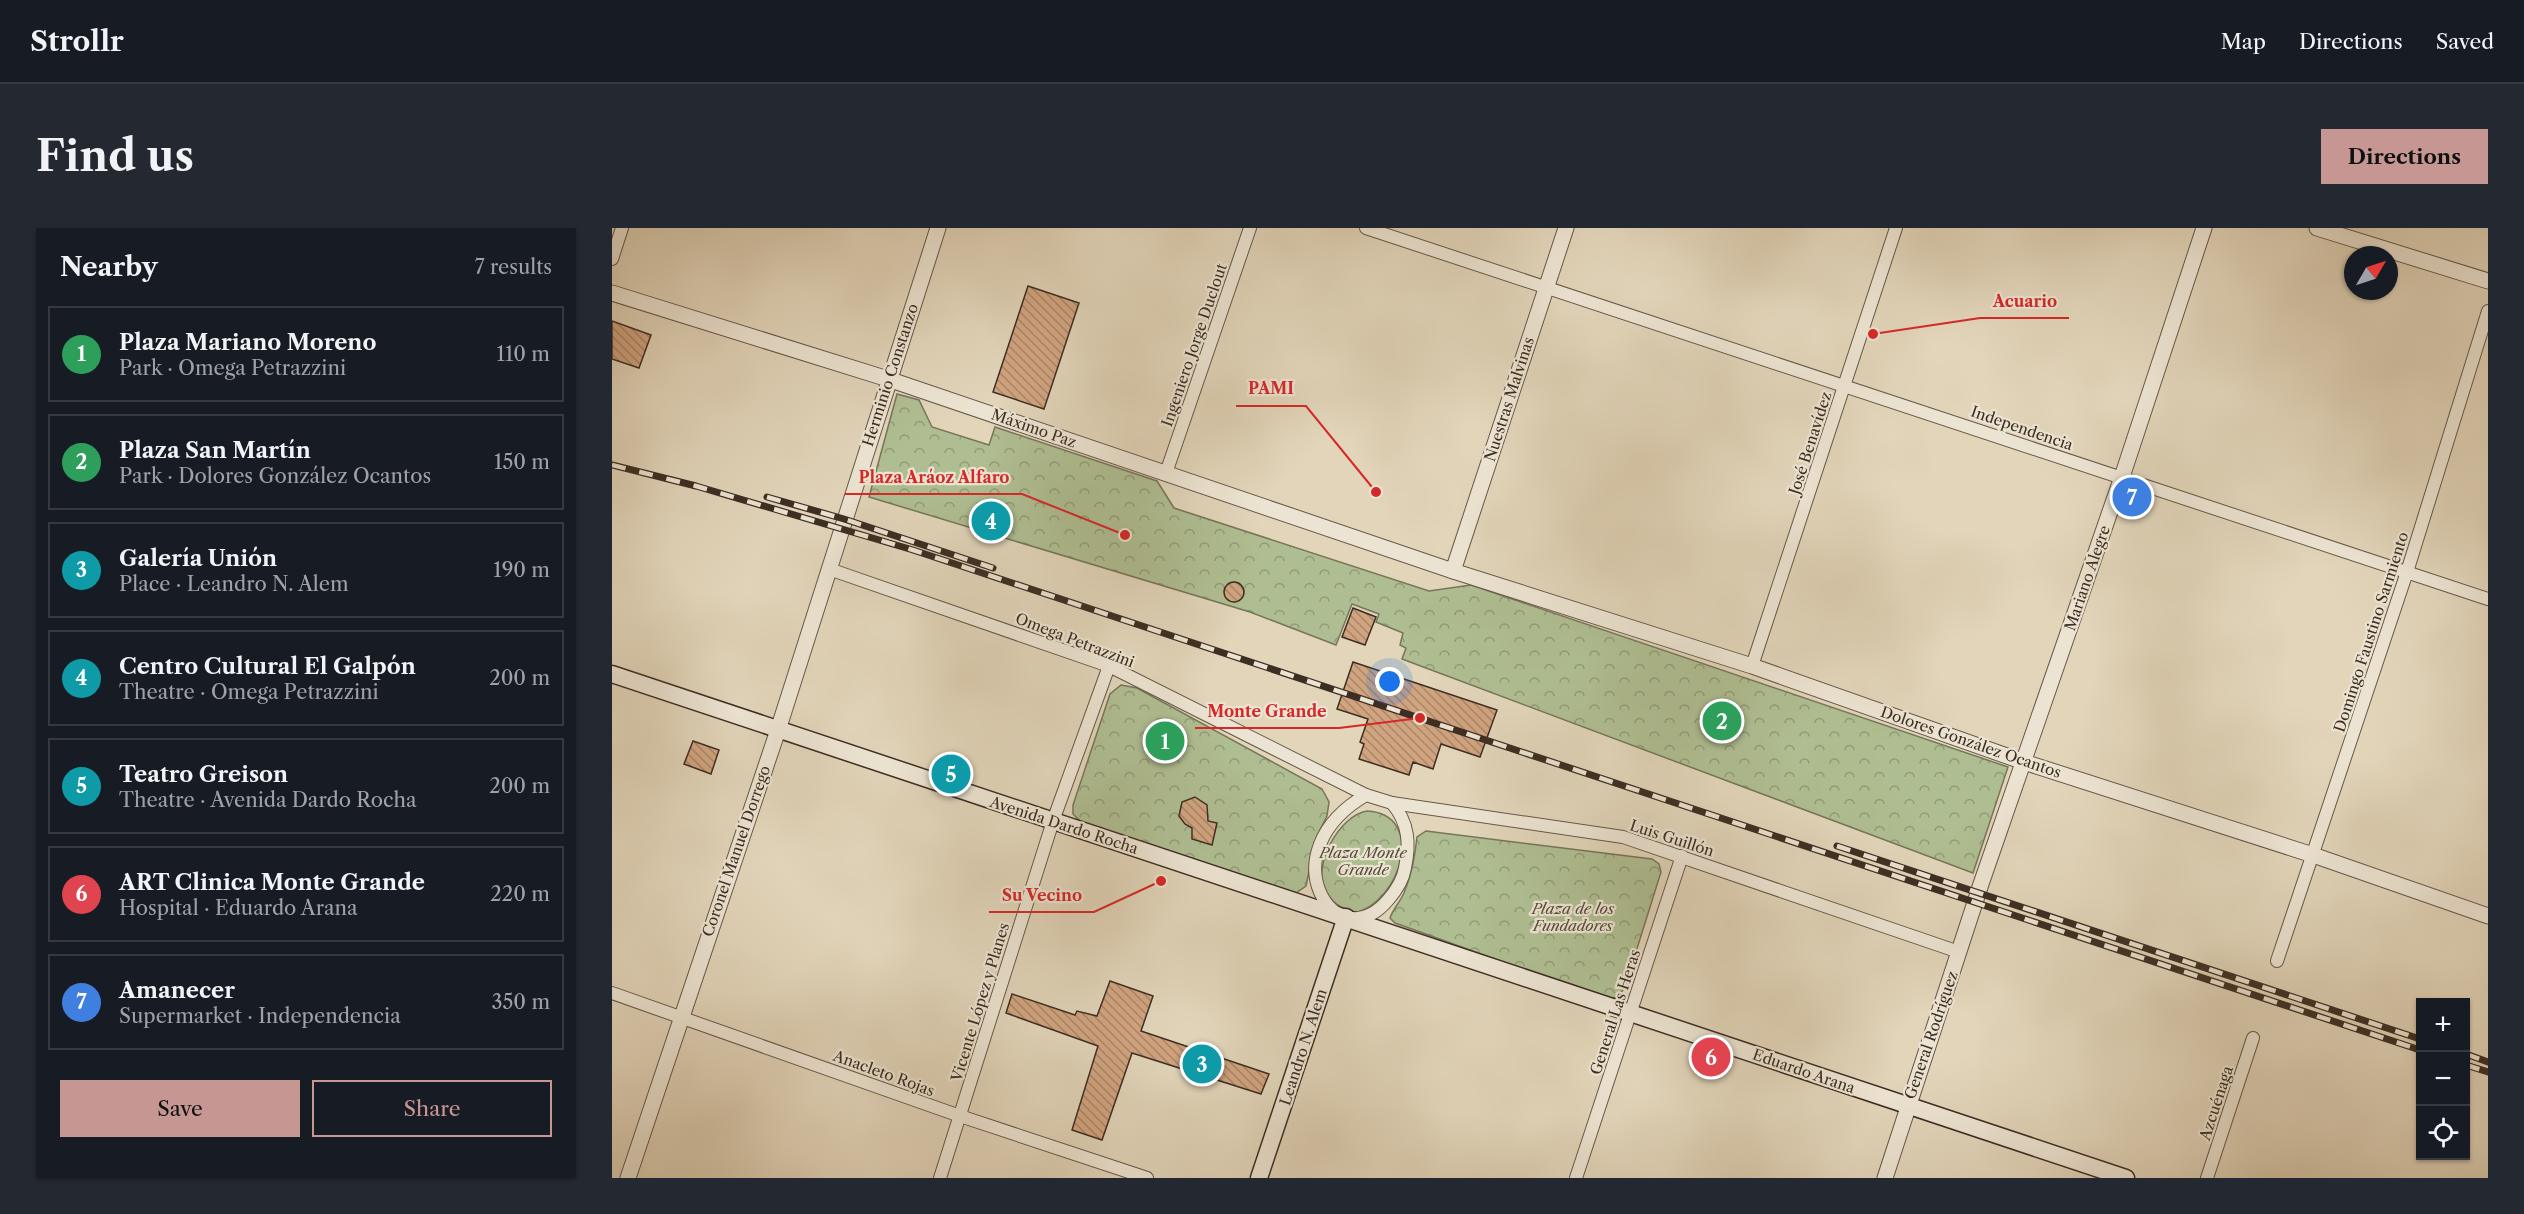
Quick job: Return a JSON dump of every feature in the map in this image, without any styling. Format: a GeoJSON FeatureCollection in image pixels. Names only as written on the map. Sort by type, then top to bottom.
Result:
{"type":"FeatureCollection","features":[{"type":"Feature","properties":{"kind":"main road","name":"Avenida Dardo Rocha"},"geometry":{"type":"LineString","coordinates":[[612,674],[1346,917]]}},
{"type":"Feature","properties":{"kind":"main road","name":"Eduardo Arana"},"geometry":{"type":"LineString","coordinates":[[1346,917],[1907,1107],[2126,1178]]}},
{"type":"Feature","properties":{"kind":"main road","name":"Leandro N. Alem"},"geometry":{"type":"LineString","coordinates":[[1259,1178],[1346,917]]}},
{"type":"Feature","properties":{"kind":"street"},"geometry":{"type":"LineString","coordinates":[[612,259],[622,228]]}},
{"type":"Feature","properties":{"kind":"street","name":"Herminio Constanzo"},"geometry":{"type":"LineString","coordinates":[[843,523],[938,228]]}},
{"type":"Feature","properties":{"kind":"street","name":"Ingeniero Jorge Duclout"},"geometry":{"type":"LineString","coordinates":[[1166,473],[1250,228]]}},
{"type":"Feature","properties":{"kind":"street","name":"Independencia"},"geometry":{"type":"LineString","coordinates":[[1366,228],[1845,384],[2488,599]]}},
{"type":"Feature","properties":{"kind":"street","name":"Nuestras Malvinas"},"geometry":{"type":"LineString","coordinates":[[1453,571],[1566,228]]}},
{"type":"Feature","properties":{"kind":"street","name":"José Benavídez"},"geometry":{"type":"LineString","coordinates":[[1752,666],[1896,228]]}},
{"type":"Feature","properties":{"kind":"street","name":"Mariano Alegre"},"geometry":{"type":"LineString","coordinates":[[1978,892],[2122,477],[2204,228]]}},
{"type":"Feature","properties":{"kind":"street"},"geometry":{"type":"LineString","coordinates":[[2317,228],[2488,281]]}},
{"type":"Feature","properties":{"kind":"street","name":"Máximo Paz"},"geometry":{"type":"LineString","coordinates":[[612,293],[888,379],[1453,571]]}},
{"type":"Feature","properties":{"kind":"street","name":"Domingo Faustino Sarmiento"},"geometry":{"type":"LineString","coordinates":[[2277,961],[2407,572],[2488,311]]}},
{"type":"Feature","properties":{"kind":"street","name":"Coronel Manuel Dorrego"},"geometry":{"type":"LineString","coordinates":[[628,1178],[680,1016],[778,730],[843,523]]}},
{"type":"Feature","properties":{"kind":"street","name":"Omega Petrazzini"},"geometry":{"type":"LineString","coordinates":[[829,569],[1109,666],[1366,795]]}},
{"type":"Feature","properties":{"kind":"street","name":"Dolores González Ocantos"},"geometry":{"type":"LineString","coordinates":[[1453,571],[1752,666],[2024,762],[2313,855],[2488,916]]}},
{"type":"Feature","properties":{"kind":"street","name":"Vicente López y Planes"},"geometry":{"type":"LineString","coordinates":[[940,1178],[1053,821],[1109,666]]}},
{"type":"Feature","properties":{"kind":"street"},"geometry":{"type":"LineString","coordinates":[[1366,795],[1345,807],[1334,819],[1325,833],[1316,861],[1317,890],[1327,905],[1346,917],[1360,917],[1377,911],[1390,897],[1405,872],[1408,837],[1405,822],[1392,804]]}},
{"type":"Feature","properties":{"kind":"street","name":"Luis Guillón"},"geometry":{"type":"LineString","coordinates":[[1366,795],[1392,804],[1623,837],[1959,952]]}},
{"type":"Feature","properties":{"kind":"street","name":"General Las Heras"},"geometry":{"type":"LineString","coordinates":[[1576,1178],[1682,856]]}},
{"type":"Feature","properties":{"kind":"street","name":"General Rodríguez"},"geometry":{"type":"LineString","coordinates":[[1885,1178],[1978,892]]}},
{"type":"Feature","properties":{"kind":"street","name":"Anacleto Rojas"},"geometry":{"type":"LineString","coordinates":[[612,993],[960,1116],[1147,1178]]}},
{"type":"Feature","properties":{"kind":"street","name":"Azcuénaga"},"geometry":{"type":"LineString","coordinates":[[2207,1178],[2253,1038]]}},
{"type":"Feature","properties":{"kind":"green space"},"geometry":{"type":"Polygon","coordinates":[[[897,394],[919,400],[932,427],[989,445],[995,427],[1157,481],[1174,508],[1429,591],[1471,585],[2008,767],[1973,873],[1402,659],[1406,648],[1400,645],[1403,633],[1376,622],[1379,614],[1352,604],[1336,645],[1250,612],[869,497],[897,394]]]}},
{"type":"Feature","properties":{"kind":"green space"},"geometry":{"type":"Polygon","coordinates":[[[1121,685],[1137,688],[1322,789],[1329,802],[1327,816],[1316,838],[1306,886],[1296,893],[1082,823],[1073,814],[1073,805],[1110,694],[1121,685]]]}},
{"type":"Feature","properties":{"kind":"green space","name":"Plaza Monte Grande"},"geometry":{"type":"Polygon","coordinates":[[[1367,811],[1386,816],[1397,827],[1402,842],[1401,859],[1395,877],[1384,893],[1371,906],[1354,913],[1337,905],[1327,895],[1322,880],[1322,868],[1325,855],[1338,831],[1357,815],[1367,811]]]}},
{"type":"Feature","properties":{"kind":"green space","name":"Plaza de los Fundadores"},"geometry":{"type":"Polygon","coordinates":[[[1426,831],[1652,859],[1659,864],[1661,872],[1625,987],[1618,997],[1607,999],[1395,923],[1390,918],[1409,879],[1417,837],[1426,831]]]}},
{"type":"Feature","properties":{"kind":"building"},"geometry":{"type":"Polygon","coordinates":[[[1028,286],[1079,303],[1044,409],[993,392],[1028,286]]]}},
{"type":"Feature","properties":{"kind":"building"},"geometry":{"type":"Polygon","coordinates":[[[612,321],[651,335],[639,368],[612,359],[612,321]]]}},
{"type":"Feature","properties":{"kind":"building"},"geometry":{"type":"Polygon","coordinates":[[[1234,582],[1241,585],[1244,592],[1241,599],[1234,602],[1227,599],[1224,592],[1227,585],[1234,582]]]}},
{"type":"Feature","properties":{"kind":"building"},"geometry":{"type":"Polygon","coordinates":[[[1353,608],[1376,617],[1365,645],[1342,637],[1353,608]]]}},
{"type":"Feature","properties":{"kind":"building"},"geometry":{"type":"Polygon","coordinates":[[[1353,662],[1497,710],[1480,757],[1441,744],[1433,769],[1413,762],[1409,775],[1359,759],[1364,744],[1360,742],[1368,719],[1337,709],[1353,662]]]}},
{"type":"Feature","properties":{"kind":"building"},"geometry":{"type":"Polygon","coordinates":[[[693,741],[719,750],[711,774],[684,764],[693,741]]]}},
{"type":"Feature","properties":{"kind":"building"},"geometry":{"type":"Polygon","coordinates":[[[1195,797],[1207,805],[1208,821],[1217,823],[1212,845],[1192,839],[1192,828],[1185,824],[1179,816],[1182,802],[1195,797]]]}},
{"type":"Feature","properties":{"kind":"building"},"geometry":{"type":"Polygon","coordinates":[[[1110,981],[1153,996],[1141,1031],[1269,1074],[1261,1094],[1132,1053],[1102,1140],[1072,1130],[1098,1046],[1006,1013],[1012,994],[1075,1015],[1077,1011],[1097,1016],[1110,981]]]}},
{"type":"Feature","properties":{"kind":"railway"},"geometry":{"type":"LineString","coordinates":[[612,465],[696,486],[913,550],[2416,1049]]}},
{"type":"Feature","properties":{"kind":"railway"},"geometry":{"type":"LineString","coordinates":[[767,497],[844,519],[993,568]]}},
{"type":"Feature","properties":{"kind":"railway"},"geometry":{"type":"LineString","coordinates":[[1837,846],[2416,1038]]}},
{"type":"Feature","properties":{"kind":"railway"},"geometry":{"type":"LineString","coordinates":[[2470,1055],[2488,1062]]}},
{"type":"Feature","properties":{"kind":"railway"},"geometry":{"type":"LineString","coordinates":[[2470,1066],[2488,1072]]}},
{"type":"Feature","properties":{"kind":"place","name":"Acuario"},"geometry":{"type":"Point","coordinates":[1873,334]}},
{"type":"Feature","properties":{"kind":"place","name":"PAMI"},"geometry":{"type":"Point","coordinates":[1376,492]}},
{"type":"Feature","properties":{"kind":"place","name":"Amanecer"},"geometry":{"type":"Point","coordinates":[2132,497]}},
{"type":"Feature","properties":{"kind":"place","name":"Centro Cultural El Galpón"},"geometry":{"type":"Point","coordinates":[991,521]}},
{"type":"Feature","properties":{"kind":"place","name":"Plaza Aráoz Alfaro"},"geometry":{"type":"Point","coordinates":[1125,535]}},
{"type":"Feature","properties":{"kind":"place","name":"Monte Grande"},"geometry":{"type":"Point","coordinates":[1420,718]}},
{"type":"Feature","properties":{"kind":"place","name":"Plaza San Martín"},"geometry":{"type":"Point","coordinates":[1722,721]}},
{"type":"Feature","properties":{"kind":"place","name":"Plaza Mariano Moreno"},"geometry":{"type":"Point","coordinates":[1165,741]}},
{"type":"Feature","properties":{"kind":"place","name":"Teatro Greison"},"geometry":{"type":"Point","coordinates":[951,774]}},
{"type":"Feature","properties":{"kind":"place","name":"Su Vecino"},"geometry":{"type":"Point","coordinates":[1161,881]}},
{"type":"Feature","properties":{"kind":"place","name":"ART Clinica Monte Grande"},"geometry":{"type":"Point","coordinates":[1711,1057]}},
{"type":"Feature","properties":{"kind":"place","name":"Galería Unión"},"geometry":{"type":"Point","coordinates":[1202,1064]}}]}
